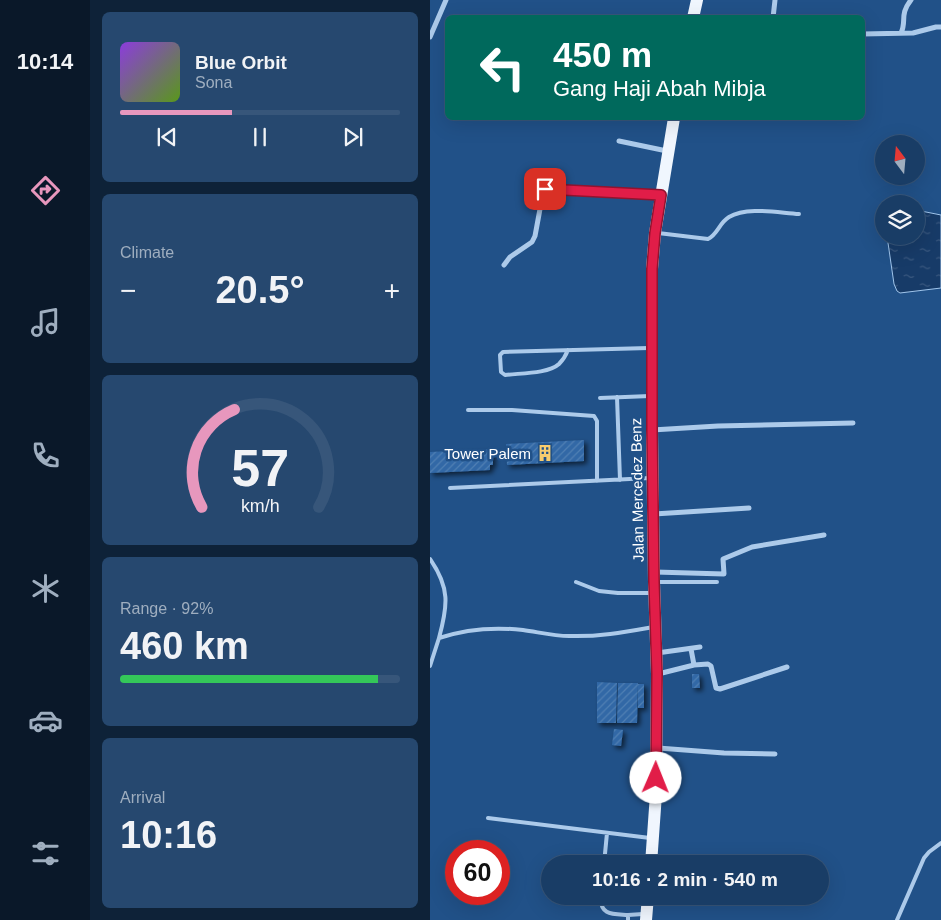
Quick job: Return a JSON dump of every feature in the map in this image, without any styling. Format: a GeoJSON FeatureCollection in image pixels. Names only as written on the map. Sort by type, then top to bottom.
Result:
{"type":"FeatureCollection","features":[{"type":"Feature","properties":{"kind":"main road"},"geometry":{"type":"LineString","coordinates":[[694,15],[697,0]]}},
{"type":"Feature","properties":{"kind":"main road","name":"Jalan Mercedez Benz"},"geometry":{"type":"LineString","coordinates":[[652,855],[657,748],[657,674],[652,478],[652,269],[655,233],[674,120]]}},
{"type":"Feature","properties":{"kind":"street"},"geometry":{"type":"LineString","coordinates":[[430,37],[446,0]]}},
{"type":"Feature","properties":{"kind":"street"},"geometry":{"type":"LineString","coordinates":[[773,15],[775,0]]}},
{"type":"Feature","properties":{"kind":"street"},"geometry":{"type":"LineString","coordinates":[[901,34],[903,31],[905,0]]}},
{"type":"Feature","properties":{"kind":"street"},"geometry":{"type":"LineString","coordinates":[[904,11],[911,0]]}},
{"type":"Feature","properties":{"kind":"street"},"geometry":{"type":"LineString","coordinates":[[865,34],[913,33],[941,27]]}},
{"type":"Feature","properties":{"kind":"street"},"geometry":{"type":"LineString","coordinates":[[619,141],[668,151]]}},
{"type":"Feature","properties":{"kind":"street"},"geometry":{"type":"LineString","coordinates":[[504,265],[510,257],[532,242],[535,236],[542,190],[661,195]]}},
{"type":"Feature","properties":{"kind":"street"},"geometry":{"type":"LineString","coordinates":[[652,430],[718,426],[853,424]]}},
{"type":"Feature","properties":{"kind":"street"},"geometry":{"type":"LineString","coordinates":[[653,514],[749,508]]}},
{"type":"Feature","properties":{"kind":"street"},"geometry":{"type":"LineString","coordinates":[[654,582],[724,574],[723,559],[752,547],[824,535]]}},
{"type":"Feature","properties":{"kind":"street"},"geometry":{"type":"LineString","coordinates":[[656,653],[700,647]]}},
{"type":"Feature","properties":{"kind":"street"},"geometry":{"type":"LineString","coordinates":[[691,649],[694,665]]}},
{"type":"Feature","properties":{"kind":"street"},"geometry":{"type":"LineString","coordinates":[[657,674],[694,665],[710,665],[716,688],[718,689],[787,667]]}},
{"type":"Feature","properties":{"kind":"street"},"geometry":{"type":"LineString","coordinates":[[657,748],[724,753],[776,754]]}},
{"type":"Feature","properties":{"kind":"lane"},"geometry":{"type":"LineString","coordinates":[[655,233],[708,239],[714,236],[723,222],[729,217],[738,214],[756,211],[799,214]]}},
{"type":"Feature","properties":{"kind":"lane"},"geometry":{"type":"LineString","coordinates":[[568,350],[559,364],[552,369],[505,375],[501,372],[500,355],[503,352],[568,350],[651,348]]}},
{"type":"Feature","properties":{"kind":"lane"},"geometry":{"type":"LineString","coordinates":[[600,398],[651,396]]}},
{"type":"Feature","properties":{"kind":"lane"},"geometry":{"type":"LineString","coordinates":[[617,398],[620,480]]}},
{"type":"Feature","properties":{"kind":"lane"},"geometry":{"type":"LineString","coordinates":[[468,410],[512,410],[594,416],[597,421],[598,481]]}},
{"type":"Feature","properties":{"kind":"lane"},"geometry":{"type":"LineString","coordinates":[[450,488],[652,478]]}},
{"type":"Feature","properties":{"kind":"lane"},"geometry":{"type":"LineString","coordinates":[[430,559],[441,578],[446,598],[444,620],[430,666]]}},
{"type":"Feature","properties":{"kind":"lane"},"geometry":{"type":"LineString","coordinates":[[576,582],[599,592],[618,593],[654,582],[717,582]]}},
{"type":"Feature","properties":{"kind":"lane"},"geometry":{"type":"LineString","coordinates":[[439,638],[465,631],[506,629],[568,636],[606,636],[656,626]]}},
{"type":"Feature","properties":{"kind":"lane"},"geometry":{"type":"LineString","coordinates":[[488,818],[654,838]]}},
{"type":"Feature","properties":{"kind":"lane"},"geometry":{"type":"LineString","coordinates":[[605,855],[607,833]]}},
{"type":"Feature","properties":{"kind":"lane"},"geometry":{"type":"LineString","coordinates":[[897,920],[924,858],[928,852],[941,843]]}},
{"type":"Feature","properties":{"kind":"lane"},"geometry":{"type":"LineString","coordinates":[[601,905],[602,908],[613,914],[646,917]]}},
{"type":"Feature","properties":{"kind":"lane"},"geometry":{"type":"LineString","coordinates":[[628,915],[628,920]]}},
{"type":"Feature","properties":{"kind":"water"},"geometry":{"type":"Polygon","coordinates":[[[925,212],[941,215],[941,288],[900,293],[894,284],[888,245],[925,245],[925,212]]]}},
{"type":"Feature","properties":{"kind":"building","name":"Tower Palem"},"geometry":{"type":"Polygon","coordinates":[[[584,440],[584,461],[507,465],[506,444],[584,440]]]}},
{"type":"Feature","properties":{"kind":"building"},"geometry":{"type":"Polygon","coordinates":[[[493,449],[493,465],[490,465],[490,470],[430,473],[430,452],[493,449]]]}},
{"type":"Feature","properties":{"kind":"building"},"geometry":{"type":"Polygon","coordinates":[[[692,674],[699,674],[700,688],[692,688],[692,674]]]}},
{"type":"Feature","properties":{"kind":"building"},"geometry":{"type":"Polygon","coordinates":[[[597,682],[617,683],[616,723],[597,723],[597,682]]]}},
{"type":"Feature","properties":{"kind":"building"},"geometry":{"type":"Polygon","coordinates":[[[618,683],[638,683],[637,723],[617,723],[618,683]]]}},
{"type":"Feature","properties":{"kind":"building"},"geometry":{"type":"Polygon","coordinates":[[[638,684],[644,684],[644,708],[638,708],[638,684]]]}},
{"type":"Feature","properties":{"kind":"building"},"geometry":{"type":"Polygon","coordinates":[[[614,729],[623,730],[621,746],[612,745],[614,729]]]}},
{"type":"Feature","properties":{"kind":"place","name":"Tower Palem"},"geometry":{"type":"Point","coordinates":[545,453]}},
{"type":"Feature","properties":{"kind":"route"},"geometry":{"type":"LineString","coordinates":[[545,189],[661,195],[652,269],[651,364],[657,674],[656,778]]}}]}
